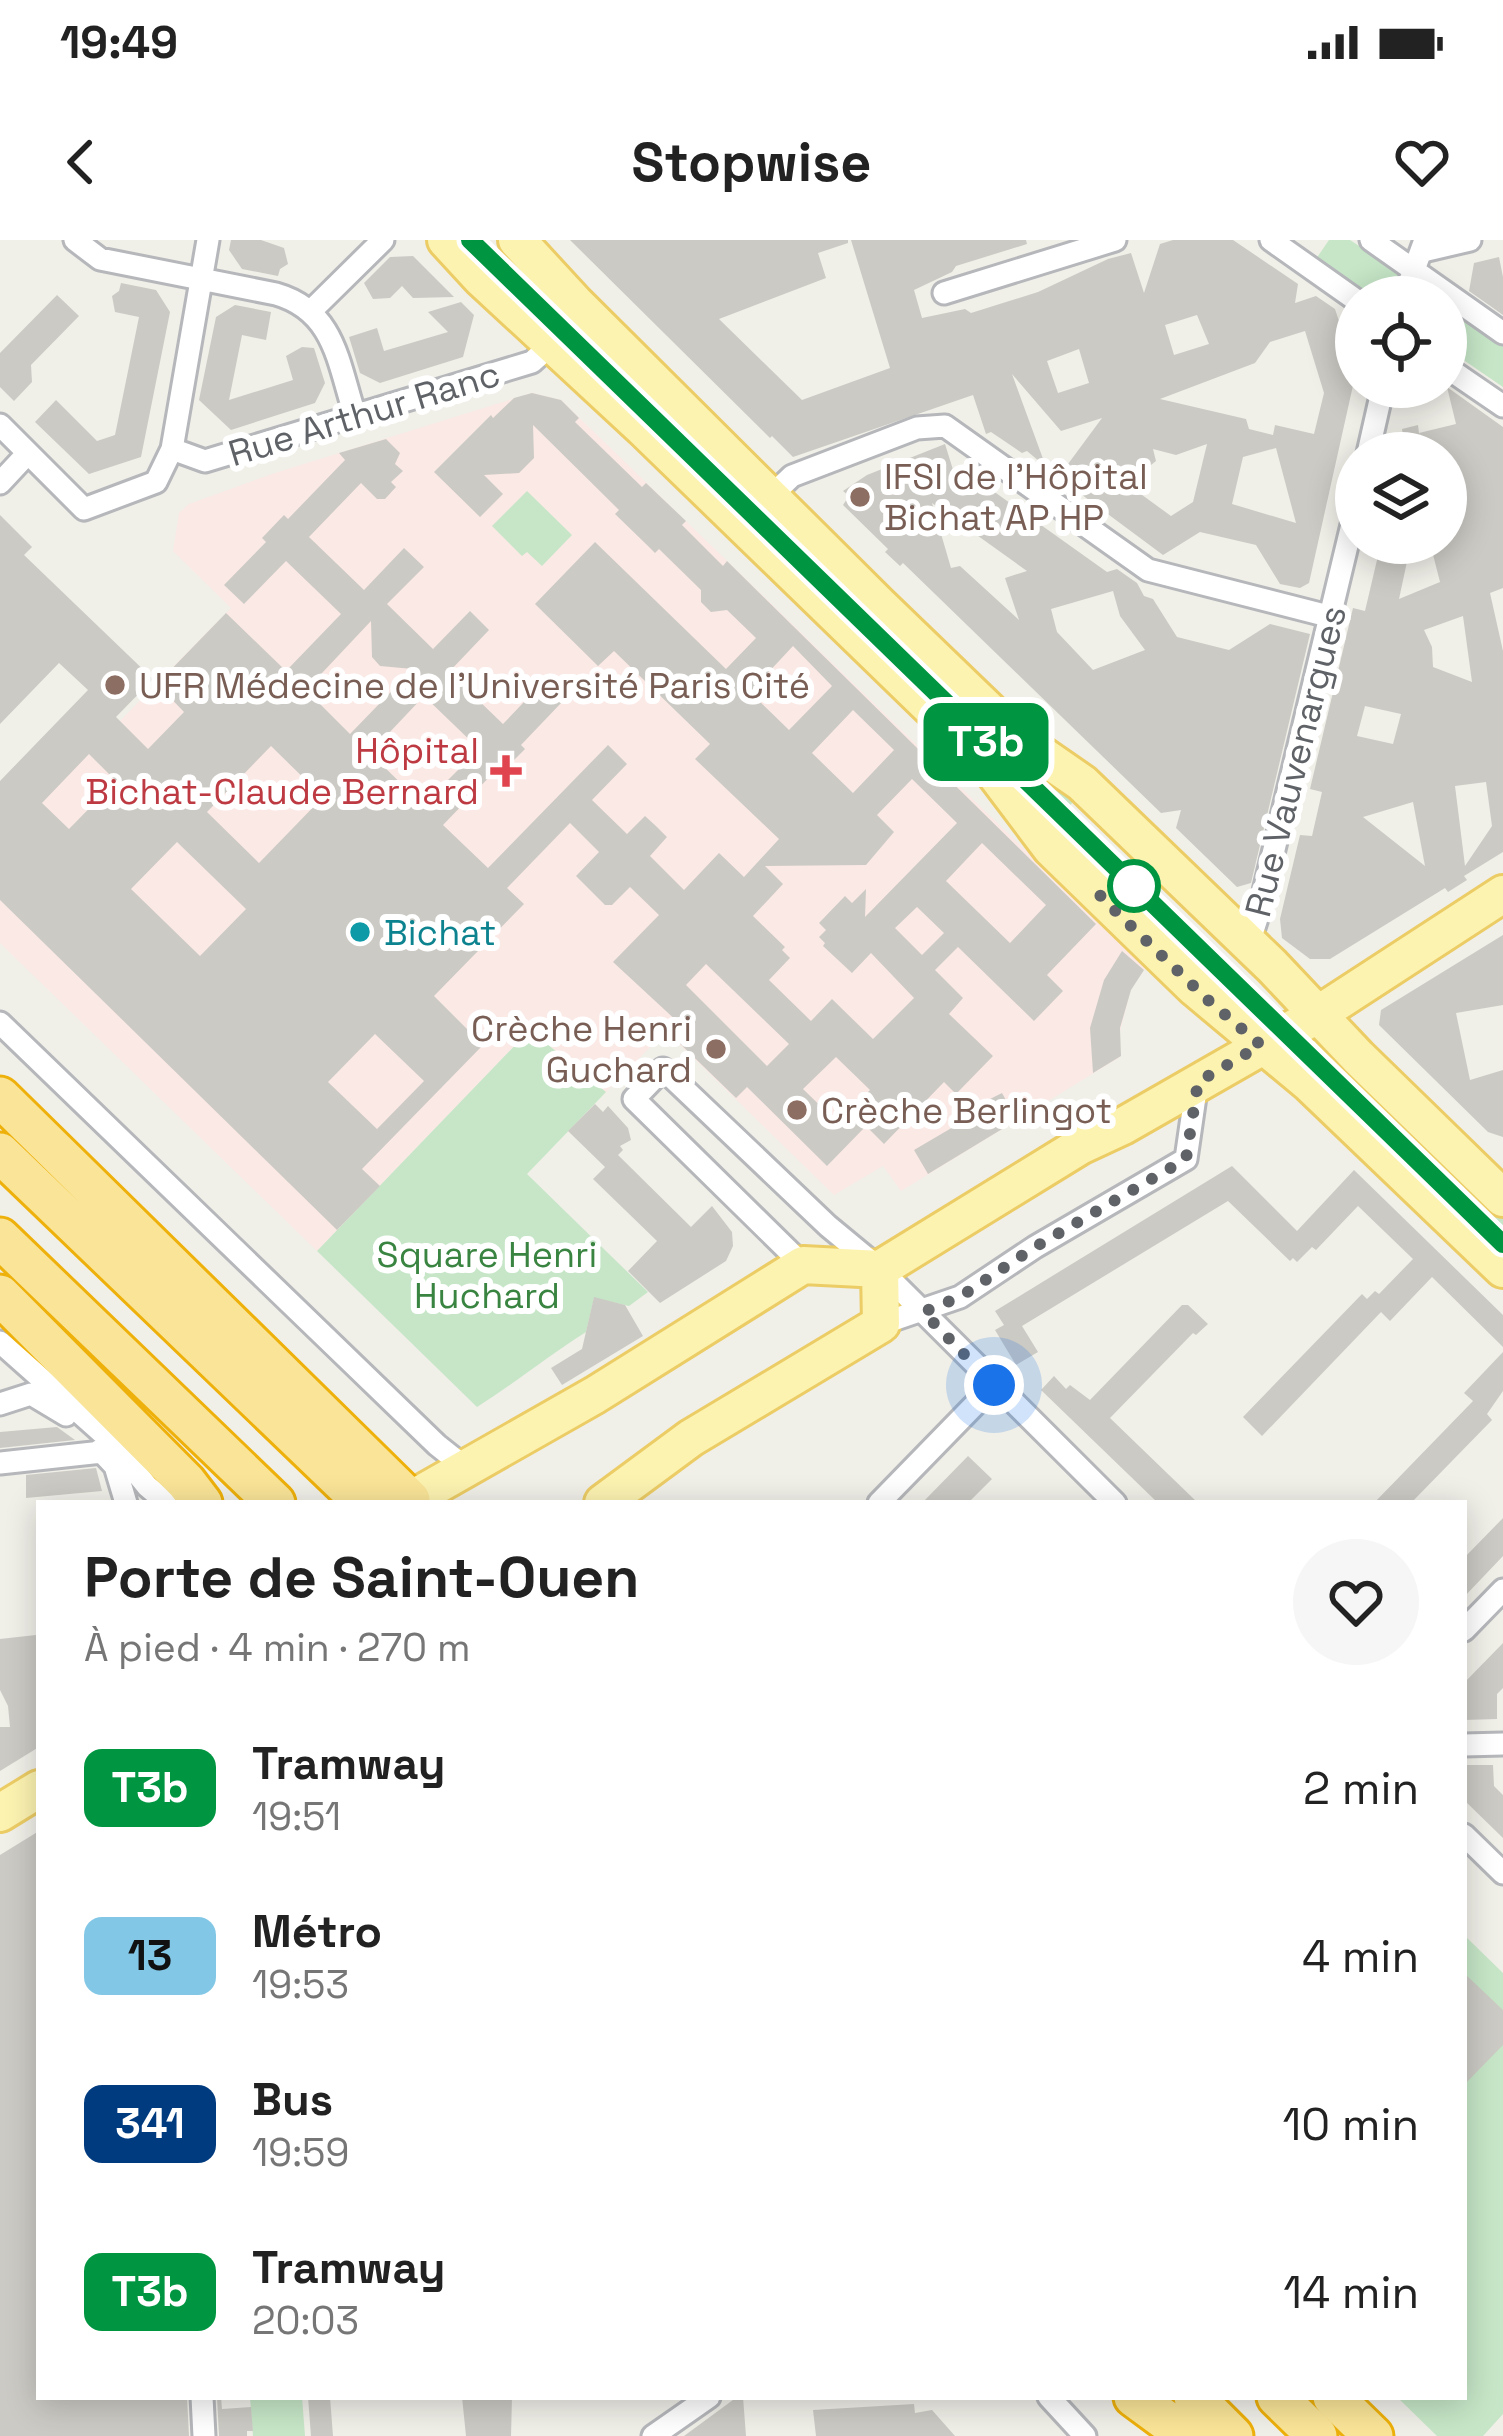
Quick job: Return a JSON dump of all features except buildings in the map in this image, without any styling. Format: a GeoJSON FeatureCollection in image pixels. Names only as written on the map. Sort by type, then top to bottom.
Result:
{"type":"FeatureCollection","features":[{"type":"Feature","properties":{"kind":"highway"},"geometry":{"type":"LineString","coordinates":[[0,1097],[407,1500]]}},
{"type":"Feature","properties":{"kind":"highway"},"geometry":{"type":"LineString","coordinates":[[0,1153],[361,1500]]}},
{"type":"Feature","properties":{"kind":"highway"},"geometry":{"type":"LineString","coordinates":[[0,1238],[271,1500]]}},
{"type":"Feature","properties":{"kind":"highway"},"geometry":{"type":"LineString","coordinates":[[0,1295],[200,1500]]}},
{"type":"Feature","properties":{"kind":"highway"},"geometry":{"type":"LineString","coordinates":[[1138,2400],[1187,2436]]}},
{"type":"Feature","properties":{"kind":"highway"},"geometry":{"type":"LineString","coordinates":[[1197,2400],[1233,2436]]}},
{"type":"Feature","properties":{"kind":"highway"},"geometry":{"type":"LineString","coordinates":[[1280,2400],[1317,2436]]}},
{"type":"Feature","properties":{"kind":"highway"},"geometry":{"type":"LineString","coordinates":[[1337,2400],[1373,2436]]}},
{"type":"Feature","properties":{"kind":"main road"},"geometry":{"type":"LineString","coordinates":[[446,240],[984,759],[1052,848],[1210,1002],[1310,1084],[1503,1270]]}},
{"type":"Feature","properties":{"kind":"main road"},"geometry":{"type":"LineString","coordinates":[[517,240],[1001,724],[1082,783],[1503,1198]]}},
{"type":"Feature","properties":{"kind":"main road"},"geometry":{"type":"LineString","coordinates":[[412,1500],[595,1395],[803,1265],[880,1269],[1080,1146],[1317,1015],[1503,894]]}},
{"type":"Feature","properties":{"kind":"main road"},"geometry":{"type":"LineString","coordinates":[[607,1500],[692,1438],[881,1324],[880,1269]]}},
{"type":"Feature","properties":{"kind":"main road"},"geometry":{"type":"LineString","coordinates":[[0,1813],[36,1792]]}},
{"type":"Feature","properties":{"kind":"street"},"geometry":{"type":"LineString","coordinates":[[75,240],[100,260],[276,294],[312,310],[328,332],[355,415]]}},
{"type":"Feature","properties":{"kind":"street"},"geometry":{"type":"LineString","coordinates":[[0,425],[83,508],[156,482],[172,449],[208,240]]}},
{"type":"Feature","properties":{"kind":"street"},"geometry":{"type":"LineString","coordinates":[[312,310],[383,240]]}},
{"type":"Feature","properties":{"kind":"street"},"geometry":{"type":"LineString","coordinates":[[944,293],[1115,240]]}},
{"type":"Feature","properties":{"kind":"street"},"geometry":{"type":"LineString","coordinates":[[1271,240],[1335,285]]}},
{"type":"Feature","properties":{"kind":"street"},"geometry":{"type":"LineString","coordinates":[[1371,240],[1420,253],[1503,333]]}},
{"type":"Feature","properties":{"kind":"street"},"geometry":{"type":"LineString","coordinates":[[1420,253],[1470,240]]}},
{"type":"Feature","properties":{"kind":"street","name":"Rue Arthur Ranc"},"geometry":{"type":"LineString","coordinates":[[172,449],[205,461],[532,362],[552,344]]}},
{"type":"Feature","properties":{"kind":"street"},"geometry":{"type":"LineString","coordinates":[[1467,381],[1503,406]]}},
{"type":"Feature","properties":{"kind":"street"},"geometry":{"type":"LineString","coordinates":[[771,496],[792,476],[916,428],[945,426],[1148,570],[1332,617]]}},
{"type":"Feature","properties":{"kind":"street"},"geometry":{"type":"LineString","coordinates":[[0,483],[28,453]]}},
{"type":"Feature","properties":{"kind":"street","name":"Rue Vauvenargues"},"geometry":{"type":"LineString","coordinates":[[1249,943],[1344,564]]}},
{"type":"Feature","properties":{"kind":"street"},"geometry":{"type":"LineString","coordinates":[[0,1023],[466,1468]]}},
{"type":"Feature","properties":{"kind":"street"},"geometry":{"type":"LineString","coordinates":[[803,1265],[634,1099],[663,1069],[828,1226],[880,1269],[1112,1500]]}},
{"type":"Feature","properties":{"kind":"street"},"geometry":{"type":"LineString","coordinates":[[881,1324],[960,1297],[1186,1159],[1198,1082]]}},
{"type":"Feature","properties":{"kind":"street"},"geometry":{"type":"LineString","coordinates":[[0,1342],[97,1453],[162,1500]]}},
{"type":"Feature","properties":{"kind":"street"},"geometry":{"type":"LineString","coordinates":[[0,1404],[33,1383]]}},
{"type":"Feature","properties":{"kind":"street"},"geometry":{"type":"LineString","coordinates":[[33,1383],[109,1439],[128,1476],[126,1500]]}},
{"type":"Feature","properties":{"kind":"street"},"geometry":{"type":"LineString","coordinates":[[882,1500],[994,1385]]}},
{"type":"Feature","properties":{"kind":"street"},"geometry":{"type":"LineString","coordinates":[[0,1463],[97,1453]]}},
{"type":"Feature","properties":{"kind":"street"},"geometry":{"type":"LineString","coordinates":[[1467,1627],[1503,1590]]}},
{"type":"Feature","properties":{"kind":"street"},"geometry":{"type":"LineString","coordinates":[[1467,1744],[1503,1744]]}},
{"type":"Feature","properties":{"kind":"street"},"geometry":{"type":"LineString","coordinates":[[1467,1838],[1503,1873]]}},
{"type":"Feature","properties":{"kind":"street"},"geometry":{"type":"LineString","coordinates":[[202,2400],[204,2436]]}},
{"type":"Feature","properties":{"kind":"street"},"geometry":{"type":"LineString","coordinates":[[653,2436],[705,2400]]}},
{"type":"Feature","properties":{"kind":"street"},"geometry":{"type":"LineString","coordinates":[[1052,2400],[1084,2436]]}},
{"type":"Feature","properties":{"kind":"shaded area","name":"Hôpital Bichat-Claude Bernard"},"geometry":{"type":"Polygon","coordinates":[[[532,393],[561,400],[1146,967],[1131,988],[1120,1032],[1120,1057],[901,1191],[883,1166],[834,1195],[666,1031],[606,1092],[537,1035],[531,1042],[524,1036],[317,1251],[0,943],[0,843],[231,608],[173,551],[179,513],[189,504],[275,473],[532,393]]]}},
{"type":"Feature","properties":{"kind":"green space"},"geometry":{"type":"Polygon","coordinates":[[[1329,240],[1350,240],[1405,276],[1341,276],[1316,259],[1329,240]]]}},
{"type":"Feature","properties":{"kind":"green space"},"geometry":{"type":"Polygon","coordinates":[[[519,258],[1081,793],[1049,829],[498,281],[519,258]]]}},
{"type":"Feature","properties":{"kind":"green space"},"geometry":{"type":"Polygon","coordinates":[[[1467,318],[1503,344],[1503,387],[1467,362],[1467,318]]]}},
{"type":"Feature","properties":{"kind":"green space"},"geometry":{"type":"Polygon","coordinates":[[[527,491],[572,535],[542,566],[527,552],[522,556],[492,526],[527,491]]]}},
{"type":"Feature","properties":{"kind":"green space","name":"Square Henri Huchard"},"geometry":{"type":"Polygon","coordinates":[[[525,1035],[531,1041],[536,1035],[606,1092],[527,1174],[648,1292],[629,1306],[594,1298],[586,1332],[477,1407],[317,1251],[525,1035]]]}},
{"type":"Feature","properties":{"kind":"green space"},"geometry":{"type":"Polygon","coordinates":[[[1349,1068],[1503,1213],[1503,1255],[1326,1081],[1349,1068]]]}},
{"type":"Feature","properties":{"kind":"green space"},"geometry":{"type":"Polygon","coordinates":[[[1467,1938],[1503,1973],[1503,2414],[1483,2436],[1437,2436],[1400,2400],[1467,2400],[1467,1938]]]}},
{"type":"Feature","properties":{"kind":"green space"},"geometry":{"type":"Polygon","coordinates":[[[250,2400],[302,2400],[305,2436],[253,2436],[250,2400]]]}},
{"type":"Feature","properties":{"kind":"tram line"},"geometry":{"type":"LineString","coordinates":[[470,240],[1503,1244]]}},
{"type":"Feature","properties":{"kind":"tram line","name":"T3b"},"geometry":{"type":"LineString","coordinates":[[470,240],[1503,1244]]}},
{"type":"Feature","properties":{"kind":"place","name":"IFSI de l'Hôpital Bichat AP HP"},"geometry":{"type":"Point","coordinates":[860,497]}},
{"type":"Feature","properties":{"kind":"place","name":"UFR Médecine de l'Université Paris Cité"},"geometry":{"type":"Point","coordinates":[115,685]}},
{"type":"Feature","properties":{"kind":"place","name":"Hôpital Bichat-Claude Bernard"},"geometry":{"type":"Point","coordinates":[506,771]}},
{"type":"Feature","properties":{"kind":"place","name":"Bichat"},"geometry":{"type":"Point","coordinates":[360,932]}},
{"type":"Feature","properties":{"kind":"place","name":"Crèche Henri Guchard"},"geometry":{"type":"Point","coordinates":[716,1049]}},
{"type":"Feature","properties":{"kind":"place","name":"Crèche Berlingot"},"geometry":{"type":"Point","coordinates":[797,1110]}},
{"type":"Feature","properties":{"kind":"route"},"geometry":{"type":"LineString","coordinates":[[994,1385],[923,1312],[960,1297],[1186,1159],[1198,1082],[1261,1045],[1100,896],[1134,886]]}}]}
